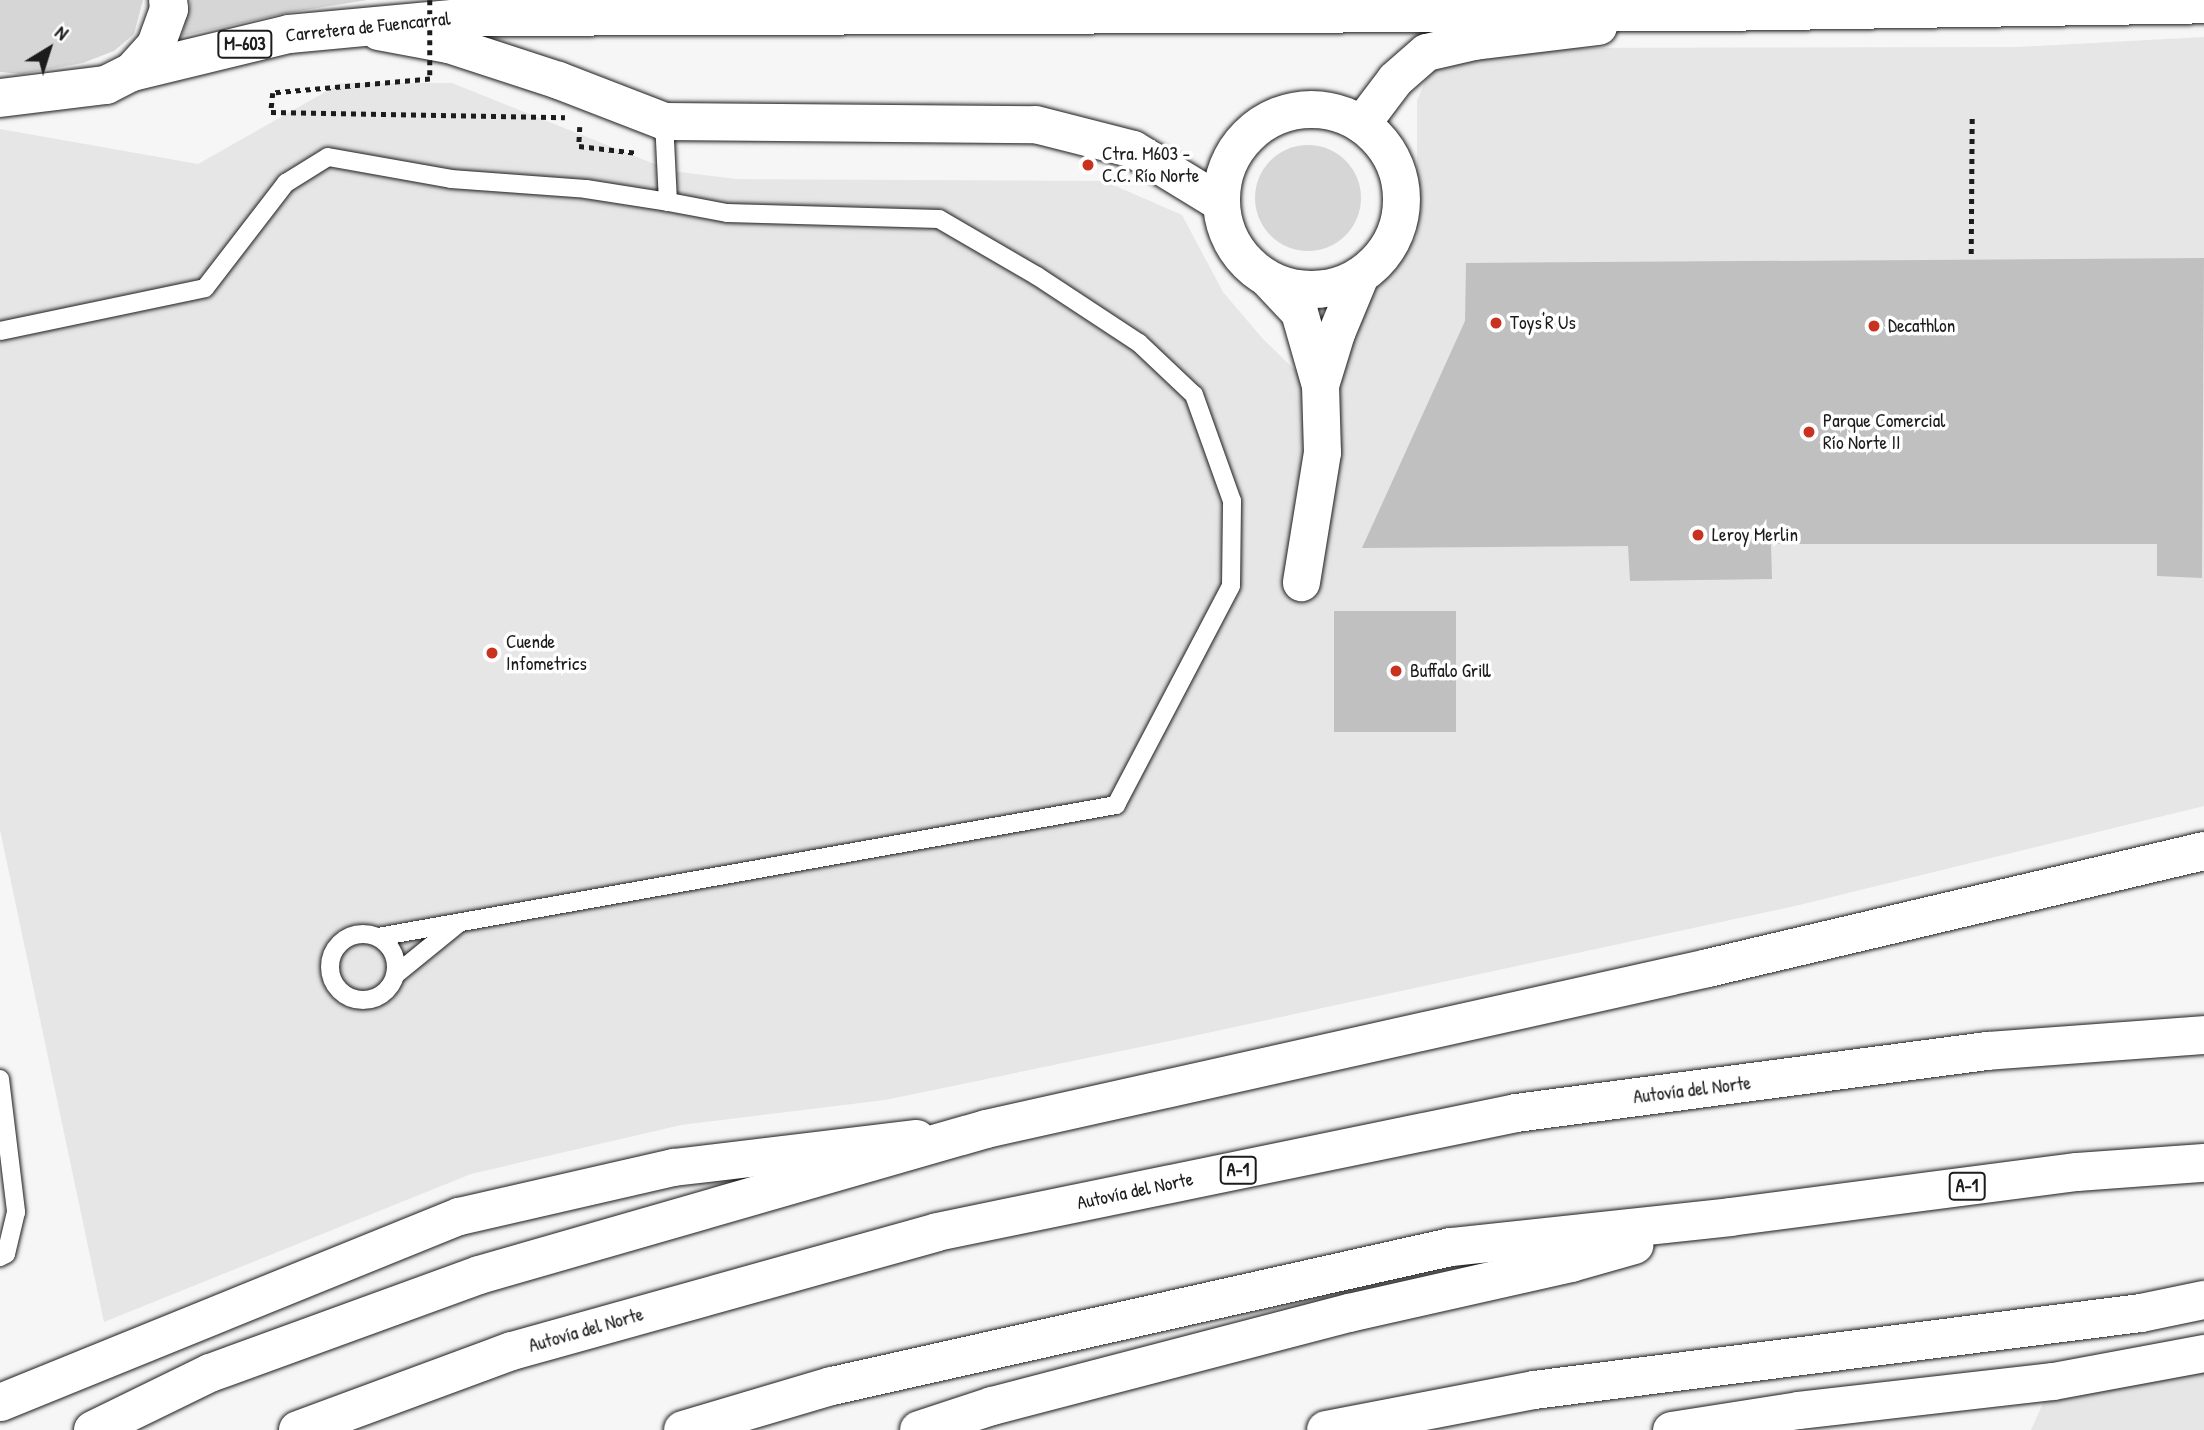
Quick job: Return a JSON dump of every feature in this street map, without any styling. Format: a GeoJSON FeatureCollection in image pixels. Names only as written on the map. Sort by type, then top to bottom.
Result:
{"type":"FeatureCollection","features":[{"type":"Feature","properties":{"kind":"highway","name":"M-603"},"geometry":{"type":"LineString","coordinates":[[0,98],[106,85],[132,72],[156,44],[169,9],[167,0]]}},
{"type":"Feature","properties":{"kind":"highway","name":"Carretera de Fuencarral"},"geometry":{"type":"LineString","coordinates":[[132,72],[289,34],[473,17],[1715,12],[2204,4]]}},
{"type":"Feature","properties":{"kind":"highway"},"geometry":{"type":"LineString","coordinates":[[93,1430],[210,1373],[479,1275],[986,1129],[1708,968],[2204,851]]}},
{"type":"Feature","properties":{"kind":"highway","name":"Autovía del Norte"},"geometry":{"type":"LineString","coordinates":[[298,1430],[512,1351],[937,1232],[1516,1113],[1987,1051],[2204,1035]]}},
{"type":"Feature","properties":{"kind":"highway","name":"A-1"},"geometry":{"type":"LineString","coordinates":[[683,1430],[832,1386],[1451,1247],[1730,1217],[2077,1171],[2204,1163]]}},
{"type":"Feature","properties":{"kind":"highway"},"geometry":{"type":"LineString","coordinates":[[919,1430],[992,1406],[1349,1313],[1571,1263],[1730,1217]]}},
{"type":"Feature","properties":{"kind":"highway"},"geometry":{"type":"LineString","coordinates":[[1325,1430],[1534,1390],[2141,1312],[2204,1300]]}},
{"type":"Feature","properties":{"kind":"street"},"geometry":{"type":"LineString","coordinates":[[1361,124],[1395,79],[1426,52],[1474,41],[1715,12]]}},
{"type":"Feature","properties":{"kind":"street"},"geometry":{"type":"LineString","coordinates":[[360,27],[448,44],[558,80],[664,121],[1035,124],[1133,149],[1221,203]]}},
{"type":"Feature","properties":{"kind":"street"},"geometry":{"type":"LineString","coordinates":[[1268,279],[1291,287],[1315,289],[1339,285],[1360,275],[1381,257],[1395,234],[1401,207],[1399,183],[1392,159],[1379,140],[1361,124],[1340,114],[1317,109],[1293,111],[1271,118],[1251,132],[1236,149],[1222,184],[1221,203],[1232,241],[1247,262],[1268,279],[1299,312],[1320,385],[1322,452],[1301,582]]}},
{"type":"Feature","properties":{"kind":"street"},"geometry":{"type":"LineString","coordinates":[[1320,385],[1336,333],[1360,275]]}},
{"type":"Feature","properties":{"kind":"street"},"geometry":{"type":"LineString","coordinates":[[0,1402],[459,1216],[673,1167],[986,1129]]}},
{"type":"Feature","properties":{"kind":"street"},"geometry":{"type":"LineString","coordinates":[[1671,1430],[1798,1410],[2053,1381],[2204,1353]]}},
{"type":"Feature","properties":{"kind":"lane"},"geometry":{"type":"LineString","coordinates":[[664,121],[668,202]]}},
{"type":"Feature","properties":{"kind":"lane"},"geometry":{"type":"LineString","coordinates":[[0,331],[205,288],[286,183],[328,157],[451,179],[586,188],[727,213],[939,219],[1037,276],[1139,343],[1194,395],[1232,501],[1231,586],[1116,805],[461,922],[378,937],[357,933],[338,944],[330,964],[335,985],[343,993],[363,1000],[384,993],[395,975],[461,922]]}},
{"type":"Feature","properties":{"kind":"lane"},"geometry":{"type":"LineString","coordinates":[[378,937],[393,953],[395,975]]}},
{"type":"Feature","properties":{"kind":"lane"},"geometry":{"type":"LineString","coordinates":[[0,1079],[16,1212],[6,1254],[0,1257]]}},
{"type":"Feature","properties":{"kind":"path"},"geometry":{"type":"LineString","coordinates":[[430,0],[430,79],[273,93],[271,112],[573,118]]}},
{"type":"Feature","properties":{"kind":"path"},"geometry":{"type":"LineString","coordinates":[[1971,254],[1972,115]]}},
{"type":"Feature","properties":{"kind":"path"},"geometry":{"type":"LineString","coordinates":[[581,119],[579,146],[667,157]]}},
{"type":"Feature","properties":{"kind":"shaded area"},"geometry":{"type":"Polygon","coordinates":[[[0,0],[143,0],[134,34],[114,51],[83,63],[21,74],[0,72],[0,0]]]}},
{"type":"Feature","properties":{"kind":"shaded area"},"geometry":{"type":"Polygon","coordinates":[[[191,0],[367,0],[286,13],[182,36],[191,0]]]}},
{"type":"Feature","properties":{"kind":"shaded area"},"geometry":{"type":"Polygon","coordinates":[[[2204,37],[2204,806],[1795,906],[1179,1039],[885,1100],[681,1125],[471,1174],[104,1322],[0,830],[0,129],[198,164],[341,83],[452,83],[672,171],[736,179],[1104,181],[1182,215],[1223,292],[1263,339],[1301,376],[1351,351],[1365,297],[1417,237],[1417,101],[1428,74],[1459,57],[1518,48],[2016,47],[2204,37]]]}},
{"type":"Feature","properties":{"kind":"shaded area"},"geometry":{"type":"Polygon","coordinates":[[[1308,145],[1328,149],[1345,161],[1357,178],[1361,198],[1357,218],[1345,235],[1328,247],[1308,251],[1288,247],[1271,235],[1259,218],[1255,198],[1259,178],[1271,161],[1288,149],[1308,145]]]}},
{"type":"Feature","properties":{"kind":"shaded area"},"geometry":{"type":"Polygon","coordinates":[[[2204,1353],[2204,1430],[2031,1430],[2053,1381],[2204,1353]]]}},
{"type":"Feature","properties":{"kind":"building","name":"Parque Comercial Río Norte II"},"geometry":{"type":"Polygon","coordinates":[[[2204,258],[2202,578],[2157,576],[2157,544],[1771,544],[1772,579],[1630,581],[1628,546],[1362,548],[1465,321],[1466,263],[2204,258]]]}},
{"type":"Feature","properties":{"kind":"building","name":"Buffalo Grill"},"geometry":{"type":"Polygon","coordinates":[[[1334,611],[1456,611],[1456,732],[1334,732],[1334,611]]]}},
{"type":"Feature","properties":{"kind":"place","name":"Ctra. M603 - C.C. Río Norte"},"geometry":{"type":"Point","coordinates":[1088,165]}},
{"type":"Feature","properties":{"kind":"place","name":"Toys'R Us"},"geometry":{"type":"Point","coordinates":[1496,323]}},
{"type":"Feature","properties":{"kind":"place","name":"Decathlon"},"geometry":{"type":"Point","coordinates":[1874,326]}},
{"type":"Feature","properties":{"kind":"place","name":"Parque Comercial Río Norte II"},"geometry":{"type":"Point","coordinates":[1809,432]}},
{"type":"Feature","properties":{"kind":"place","name":"Leroy Merlin"},"geometry":{"type":"Point","coordinates":[1698,535]}},
{"type":"Feature","properties":{"kind":"place","name":"Cuende Infometrics"},"geometry":{"type":"Point","coordinates":[492,653]}},
{"type":"Feature","properties":{"kind":"place","name":"Buffalo Grill"},"geometry":{"type":"Point","coordinates":[1396,671]}}]}
